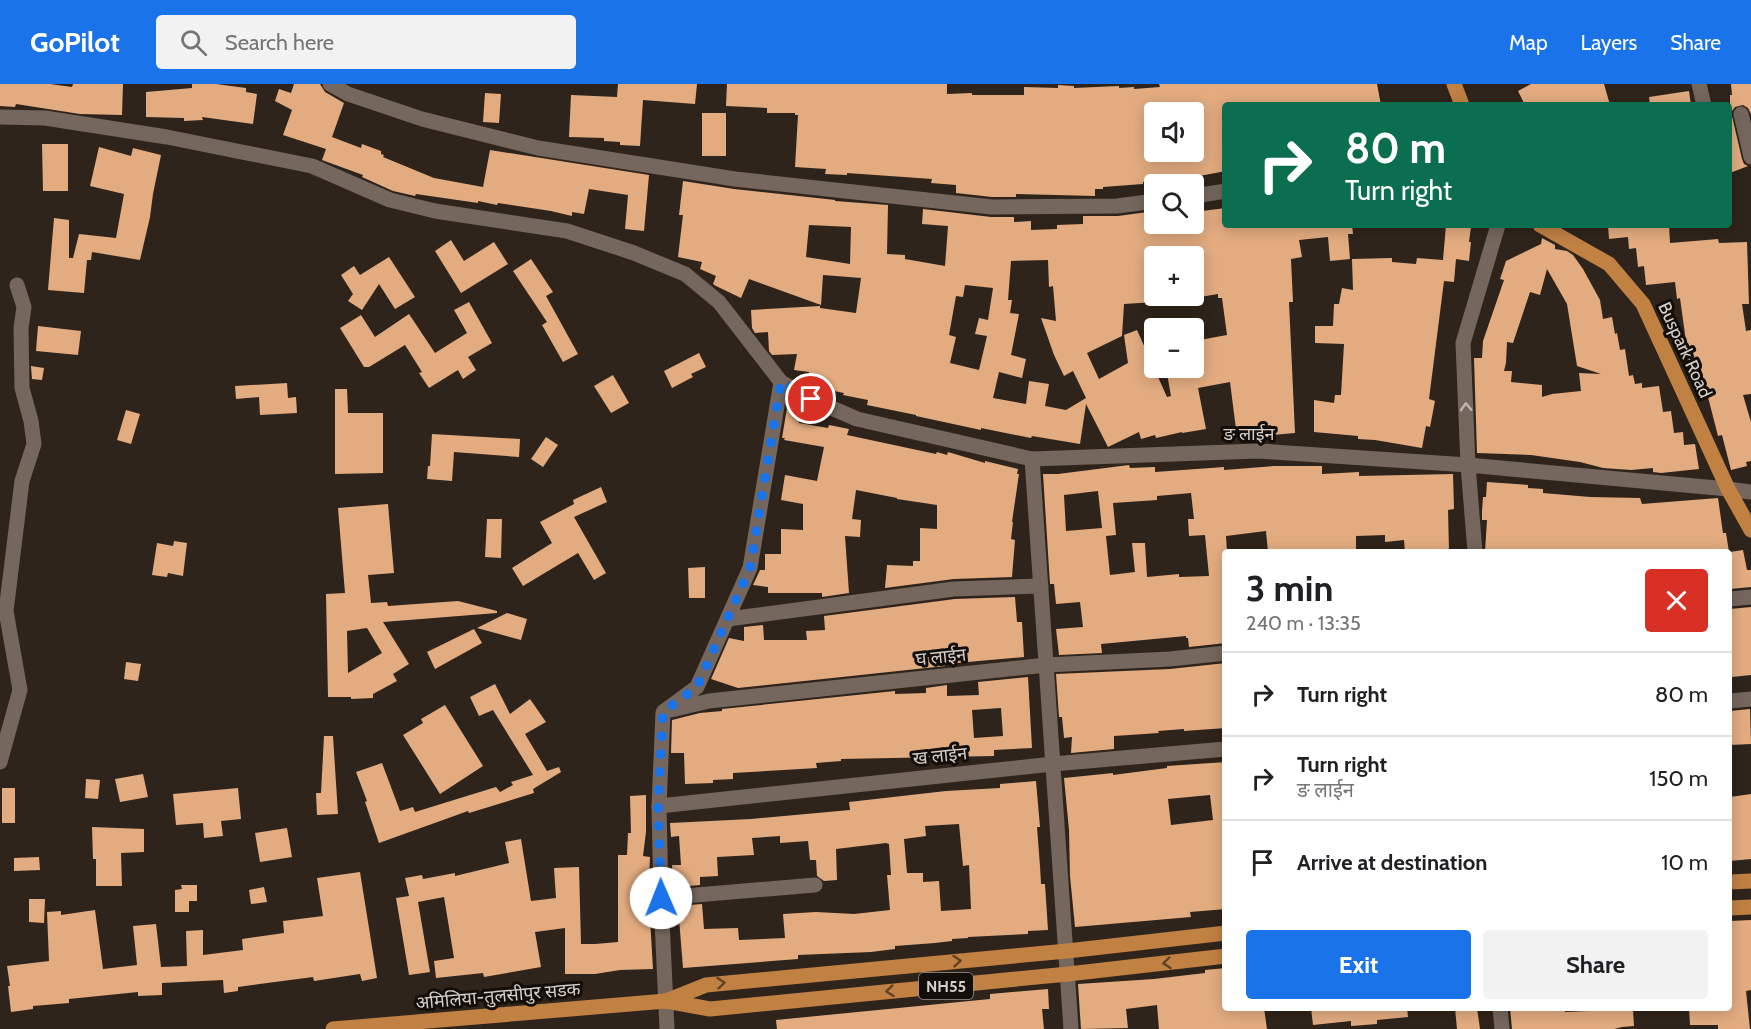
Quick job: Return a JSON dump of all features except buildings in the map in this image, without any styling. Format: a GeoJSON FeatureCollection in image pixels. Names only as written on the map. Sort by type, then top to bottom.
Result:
{"type":"FeatureCollection","features":[{"type":"Feature","properties":{"kind":"main road"},"geometry":{"type":"LineString","coordinates":[[1454,84],[1461,102]]}},
{"type":"Feature","properties":{"kind":"main road","name":"Buspark Road"},"geometry":{"type":"LineString","coordinates":[[1545,228],[1609,264],[1643,304],[1728,489],[1751,530]]}},
{"type":"Feature","properties":{"kind":"main road"},"geometry":{"type":"LineString","coordinates":[[1732,882],[1751,880]]}},
{"type":"Feature","properties":{"kind":"main road"},"geometry":{"type":"LineString","coordinates":[[1732,908],[1751,907]]}},
{"type":"Feature","properties":{"kind":"main road","name":"NH55"},"geometry":{"type":"LineString","coordinates":[[666,1001],[706,984],[1067,951],[1222,933]]}},
{"type":"Feature","properties":{"kind":"main road","name":"NH55"},"geometry":{"type":"LineString","coordinates":[[666,1001],[710,1009],[1222,956]]}},
{"type":"Feature","properties":{"kind":"main road","name":"अमिलिया-तुलसीपुर सडक"},"geometry":{"type":"LineString","coordinates":[[333,1029],[666,1001]]}},
{"type":"Feature","properties":{"kind":"street"},"geometry":{"type":"LineString","coordinates":[[330,84],[348,94],[422,119],[538,148],[735,179],[992,207],[1117,206],[1144,202]]}},
{"type":"Feature","properties":{"kind":"street"},"geometry":{"type":"LineString","coordinates":[[1699,84],[1703,102]]}},
{"type":"Feature","properties":{"kind":"street"},"geometry":{"type":"LineString","coordinates":[[1740,114],[1751,157]]}},
{"type":"Feature","properties":{"kind":"street"},"geometry":{"type":"LineString","coordinates":[[0,117],[45,118],[145,134],[312,166],[390,200],[435,212],[567,231],[634,253],[685,274],[719,302],[781,382],[750,568],[697,687],[663,712],[658,806],[668,1029]]}},
{"type":"Feature","properties":{"kind":"street"},"geometry":{"type":"LineString","coordinates":[[1204,194],[1222,192]]}},
{"type":"Feature","properties":{"kind":"street"},"geometry":{"type":"LineString","coordinates":[[1475,549],[1468,465],[1463,343],[1497,228]]}},
{"type":"Feature","properties":{"kind":"street"},"geometry":{"type":"LineString","coordinates":[[0,762],[20,690],[6,611],[22,481],[34,444],[32,421],[22,388],[21,328],[24,308],[17,285]]}},
{"type":"Feature","properties":{"kind":"street","name":"ङ लाईन"},"geometry":{"type":"LineString","coordinates":[[781,382],[811,399],[857,419],[1032,459],[1259,452],[1468,465],[1751,492]]}},
{"type":"Feature","properties":{"kind":"street"},"geometry":{"type":"LineString","coordinates":[[1032,459],[1071,1029]]}},
{"type":"Feature","properties":{"kind":"street"},"geometry":{"type":"LineString","coordinates":[[728,619],[954,589],[1041,586]]}},
{"type":"Feature","properties":{"kind":"street"},"geometry":{"type":"LineString","coordinates":[[1732,599],[1751,597]]}},
{"type":"Feature","properties":{"kind":"street","name":"घ लाईन"},"geometry":{"type":"LineString","coordinates":[[663,712],[709,701],[1046,665],[1170,659],[1222,653]]}},
{"type":"Feature","properties":{"kind":"street"},"geometry":{"type":"LineString","coordinates":[[1732,701],[1751,699]]}},
{"type":"Feature","properties":{"kind":"street","name":"ख लाईन"},"geometry":{"type":"LineString","coordinates":[[658,806],[1053,764],[1222,749]]}},
{"type":"Feature","properties":{"kind":"street"},"geometry":{"type":"LineString","coordinates":[[661,898],[815,885]]}},
{"type":"Feature","properties":{"kind":"street"},"geometry":{"type":"LineString","coordinates":[[1500,1011],[1502,1029]]}},
{"type":"Feature","properties":{"kind":"route"},"geometry":{"type":"LineString","coordinates":[[661,898],[658,806],[663,712],[697,687],[750,568],[781,382],[811,399]]}}]}
